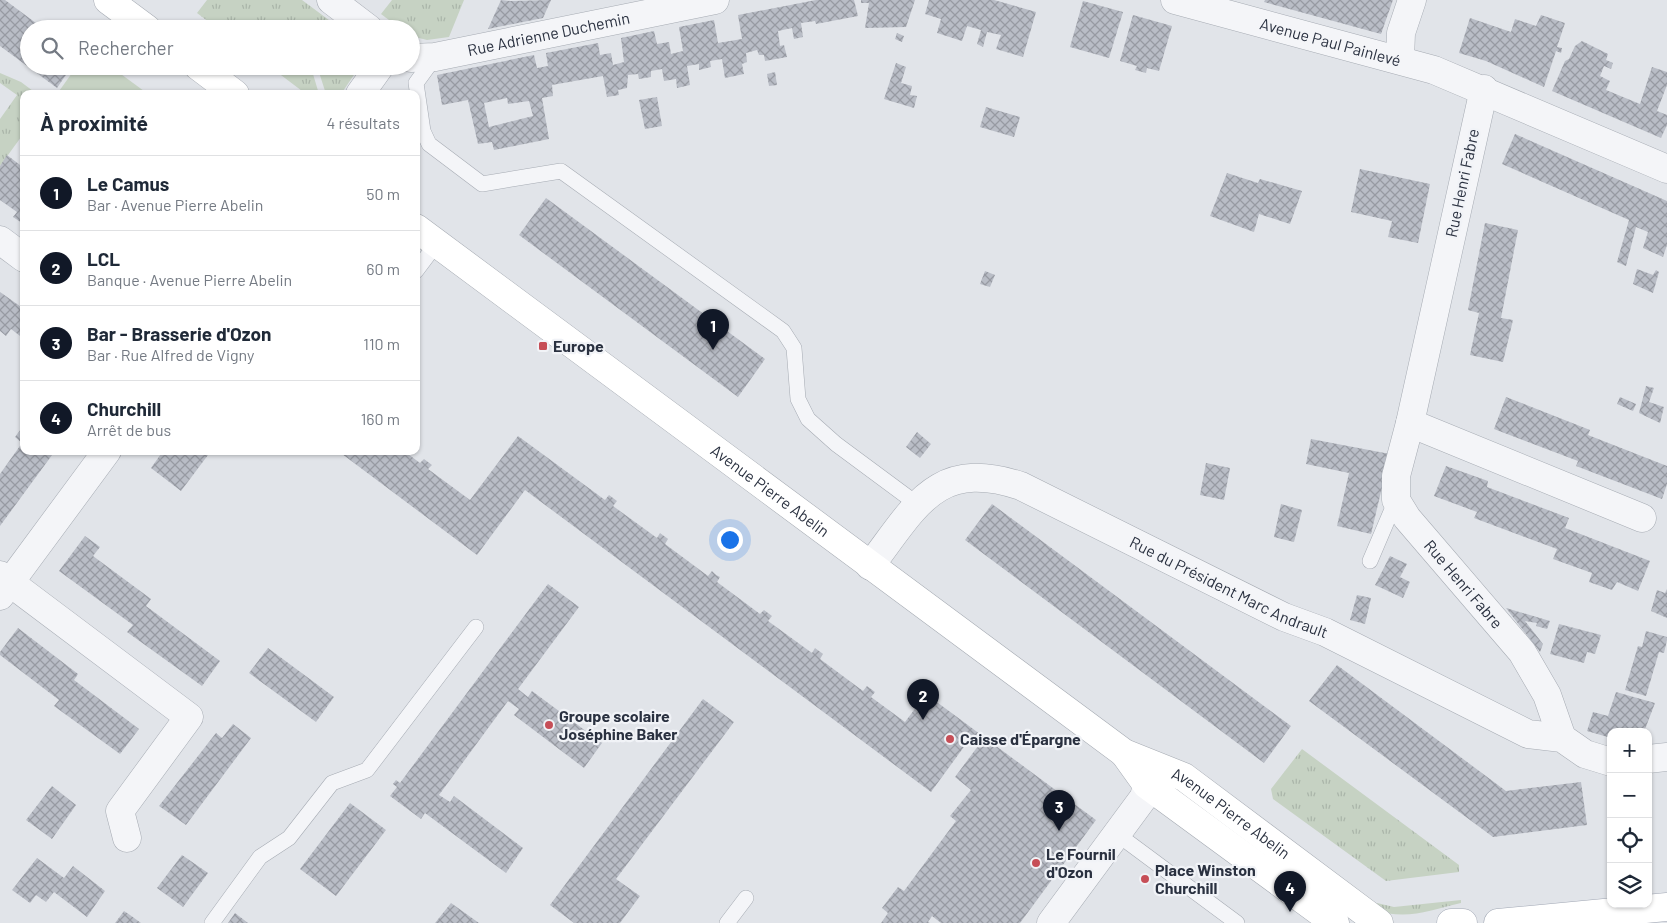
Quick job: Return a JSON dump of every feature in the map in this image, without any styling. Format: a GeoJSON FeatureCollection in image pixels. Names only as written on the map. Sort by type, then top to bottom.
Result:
{"type":"FeatureCollection","features":[{"type":"Feature","properties":{"kind":"main road"},"geometry":{"type":"LineString","coordinates":[[108,0],[135,20]]}},
{"type":"Feature","properties":{"kind":"main road"},"geometry":{"type":"LineString","coordinates":[[210,75],[230,90]]}},
{"type":"Feature","properties":{"kind":"main road","name":"Avenue Pierre Abelin"},"geometry":{"type":"LineString","coordinates":[[427,236],[1124,753],[1335,923]]}},
{"type":"Feature","properties":{"kind":"main road","name":"Avenue Pierre Abelin"},"geometry":{"type":"LineString","coordinates":[[1153,777],[1184,777],[1379,923]]}},
{"type":"Feature","properties":{"kind":"main road"},"geometry":{"type":"LineString","coordinates":[[1498,923],[1667,907]]}},
{"type":"Feature","properties":{"kind":"main road"},"geometry":{"type":"LineString","coordinates":[[1451,923],[1463,923]]}},
{"type":"Feature","properties":{"kind":"street"},"geometry":{"type":"LineString","coordinates":[[330,0],[357,20]]}},
{"type":"Feature","properties":{"kind":"street","name":"Rue Adrienne Duchemin"},"geometry":{"type":"LineString","coordinates":[[423,57],[716,0]]}},
{"type":"Feature","properties":{"kind":"street","name":"Avenue Paul Painlevé"},"geometry":{"type":"LineString","coordinates":[[1175,0],[1400,59],[1434,70],[1484,89],[1667,169]]}},
{"type":"Feature","properties":{"kind":"street"},"geometry":{"type":"LineString","coordinates":[[1400,59],[1401,33],[1412,0]]}},
{"type":"Feature","properties":{"kind":"street"},"geometry":{"type":"LineString","coordinates":[[363,90],[374,75]]}},
{"type":"Feature","properties":{"kind":"street","name":"Rue Henri Fabre"},"geometry":{"type":"LineString","coordinates":[[1484,89],[1410,423],[1396,476],[1396,500],[1406,518],[1522,652],[1547,695],[1562,738]]}},
{"type":"Feature","properties":{"kind":"street"},"geometry":{"type":"LineString","coordinates":[[0,240],[20,255]]}},
{"type":"Feature","properties":{"kind":"street"},"geometry":{"type":"LineString","coordinates":[[1410,423],[1642,518]]}},
{"type":"Feature","properties":{"kind":"street"},"geometry":{"type":"LineString","coordinates":[[104,455],[3,585],[189,717],[120,810],[127,838]]}},
{"type":"Feature","properties":{"kind":"street","name":"Rue du Président Marc Andrault"},"geometry":{"type":"LineString","coordinates":[[870,566],[917,504],[934,490],[954,480],[974,476],[998,479],[1021,486],[1284,617],[1325,632],[1528,734],[1562,738],[1585,754],[1607,761]]}},
{"type":"Feature","properties":{"kind":"street"},"geometry":{"type":"LineString","coordinates":[[1652,759],[1667,757]]}},
{"type":"Feature","properties":{"kind":"street"},"geometry":{"type":"LineString","coordinates":[[1051,923],[1144,797],[1153,777]]}},
{"type":"Feature","properties":{"kind":"lane"},"geometry":{"type":"LineString","coordinates":[[417,90],[416,83],[418,75]]}},
{"type":"Feature","properties":{"kind":"lane"},"geometry":{"type":"LineString","coordinates":[[420,110],[423,131],[429,144],[482,184],[561,170],[783,330],[794,348],[798,399],[808,419],[836,444],[917,504]]}},
{"type":"Feature","properties":{"kind":"lane"},"geometry":{"type":"LineString","coordinates":[[420,258],[427,236]]}},
{"type":"Feature","properties":{"kind":"lane"},"geometry":{"type":"LineString","coordinates":[[1370,560],[1396,500]]}},
{"type":"Feature","properties":{"kind":"lane"},"geometry":{"type":"LineString","coordinates":[[212,923],[260,857],[289,838],[332,783],[367,770],[476,627]]}},
{"type":"Feature","properties":{"kind":"lane"},"geometry":{"type":"LineString","coordinates":[[1117,834],[1238,923]]}},
{"type":"Feature","properties":{"kind":"lane"},"geometry":{"type":"LineString","coordinates":[[727,923],[746,898]]}},
{"type":"Feature","properties":{"kind":"green space"},"geometry":{"type":"Polygon","coordinates":[[[207,0],[302,0],[329,20],[206,20],[197,13],[207,0]]]}},
{"type":"Feature","properties":{"kind":"green space"},"geometry":{"type":"Polygon","coordinates":[[[392,0],[464,0],[449,37],[427,40],[420,38],[420,20],[389,20],[381,14],[392,0]]]}},
{"type":"Feature","properties":{"kind":"green space"},"geometry":{"type":"Polygon","coordinates":[[[0,73],[21,82],[32,90],[20,90],[20,138],[0,166],[0,119],[17,95],[0,83],[0,73]]]}},
{"type":"Feature","properties":{"kind":"green space"},"geometry":{"type":"Polygon","coordinates":[[[71,75],[122,75],[143,90],[60,90],[71,75]]]}},
{"type":"Feature","properties":{"kind":"green space"},"geometry":{"type":"Polygon","coordinates":[[[281,75],[313,75],[318,90],[301,90],[281,75]]]}},
{"type":"Feature","properties":{"kind":"green space"},"geometry":{"type":"Polygon","coordinates":[[[320,75],[354,75],[344,90],[325,90],[320,75]]]}},
{"type":"Feature","properties":{"kind":"green space"},"geometry":{"type":"Polygon","coordinates":[[[1302,749],[1459,865],[1459,872],[1386,881],[1273,799],[1271,789],[1302,749]]]}},
{"type":"Feature","properties":{"kind":"green space"},"geometry":{"type":"Polygon","coordinates":[[[1461,900],[1461,903],[1418,913],[1397,914],[1372,910],[1377,903],[1394,907],[1461,900]]]}},
{"type":"Feature","properties":{"kind":"building"},"geometry":{"type":"Polygon","coordinates":[[[0,0],[5,0],[32,20],[20,20],[20,61],[0,46],[0,0]]]}},
{"type":"Feature","properties":{"kind":"building"},"geometry":{"type":"Polygon","coordinates":[[[501,0],[551,0],[543,18],[488,29],[501,0]]]}},
{"type":"Feature","properties":{"kind":"building"},"geometry":{"type":"Polygon","coordinates":[[[816,0],[854,0],[858,16],[816,24],[815,21],[801,23],[803,37],[794,39],[792,28],[778,31],[780,46],[784,45],[787,57],[765,61],[764,55],[759,55],[757,50],[746,53],[747,62],[742,64],[744,74],[725,78],[722,59],[710,61],[711,67],[699,70],[699,64],[687,66],[690,85],[677,88],[676,79],[664,81],[662,69],[651,71],[651,77],[639,79],[638,74],[628,75],[627,88],[618,90],[619,95],[607,97],[603,76],[552,85],[553,96],[542,98],[549,139],[494,150],[492,142],[478,144],[468,100],[442,105],[437,75],[534,55],[537,68],[548,66],[546,53],[598,43],[600,55],[611,53],[613,65],[624,62],[621,38],[654,31],[657,44],[669,42],[671,54],[683,51],[679,27],[714,20],[718,43],[742,39],[738,15],[816,0]],[[507,98],[484,103],[489,127],[533,116],[529,101],[508,104],[507,98]]]}},
{"type":"Feature","properties":{"kind":"building"},"geometry":{"type":"Polygon","coordinates":[[[861,0],[915,0],[906,27],[865,28],[869,3],[861,3],[861,0]]]}},
{"type":"Feature","properties":{"kind":"building"},"geometry":{"type":"Polygon","coordinates":[[[929,0],[994,0],[1036,12],[1023,57],[996,49],[1001,35],[987,32],[983,47],[977,44],[981,30],[967,26],[962,41],[937,33],[941,19],[925,14],[929,0]]]}},
{"type":"Feature","properties":{"kind":"building"},"geometry":{"type":"Polygon","coordinates":[[[1265,0],[1393,0],[1381,34],[1264,2],[1265,0]]]}},
{"type":"Feature","properties":{"kind":"building"},"geometry":{"type":"Polygon","coordinates":[[[1083,1],[1123,12],[1109,58],[1070,47],[1083,1]]]}},
{"type":"Feature","properties":{"kind":"building"},"geometry":{"type":"Polygon","coordinates":[[[1133,15],[1172,26],[1159,71],[1147,68],[1146,73],[1135,70],[1137,66],[1120,61],[1133,15]]]}},
{"type":"Feature","properties":{"kind":"building"},"geometry":{"type":"Polygon","coordinates":[[[1541,15],[1565,23],[1557,47],[1562,48],[1561,53],[1556,51],[1544,87],[1486,61],[1459,53],[1470,18],[1511,32],[1515,19],[1536,26],[1541,15]]]}},
{"type":"Feature","properties":{"kind":"building"},"geometry":{"type":"Polygon","coordinates":[[[897,33],[904,36],[902,42],[895,39],[897,33]]]}},
{"type":"Feature","properties":{"kind":"building"},"geometry":{"type":"Polygon","coordinates":[[[1582,41],[1608,54],[1606,60],[1613,63],[1611,69],[1604,66],[1600,76],[1610,81],[1606,90],[1640,104],[1652,67],[1667,72],[1667,85],[1657,111],[1667,115],[1667,125],[1661,138],[1552,91],[1565,61],[1569,59],[1575,46],[1582,41]]]}},
{"type":"Feature","properties":{"kind":"building"},"geometry":{"type":"Polygon","coordinates":[[[896,63],[906,67],[901,83],[912,86],[910,95],[917,96],[914,108],[884,99],[896,63]]]}},
{"type":"Feature","properties":{"kind":"building"},"geometry":{"type":"Polygon","coordinates":[[[775,72],[777,85],[769,86],[767,74],[775,72]]]}},
{"type":"Feature","properties":{"kind":"building"},"geometry":{"type":"Polygon","coordinates":[[[39,75],[66,75],[57,88],[39,75]]]}},
{"type":"Feature","properties":{"kind":"building"},"geometry":{"type":"Polygon","coordinates":[[[657,97],[662,126],[645,129],[639,100],[657,97]]]}},
{"type":"Feature","properties":{"kind":"building"},"geometry":{"type":"Polygon","coordinates":[[[986,107],[1020,117],[1014,137],[980,127],[986,107]]]}},
{"type":"Feature","properties":{"kind":"building"},"geometry":{"type":"Polygon","coordinates":[[[1515,134],[1667,201],[1667,245],[1663,257],[1643,248],[1648,232],[1636,227],[1626,266],[1617,262],[1629,220],[1502,164],[1515,134]]]}},
{"type":"Feature","properties":{"kind":"building"},"geometry":{"type":"Polygon","coordinates":[[[7,155],[20,165],[20,222],[13,217],[17,212],[0,200],[0,166],[7,155]]]}},
{"type":"Feature","properties":{"kind":"building"},"geometry":{"type":"Polygon","coordinates":[[[1360,169],[1430,184],[1418,243],[1388,237],[1392,221],[1351,212],[1360,169]]]}},
{"type":"Feature","properties":{"kind":"building"},"geometry":{"type":"Polygon","coordinates":[[[1227,173],[1258,183],[1260,179],[1302,191],[1290,224],[1259,214],[1254,232],[1210,216],[1227,173]]]}},
{"type":"Feature","properties":{"kind":"building"},"geometry":{"type":"Polygon","coordinates":[[[546,198],[765,359],[738,397],[519,235],[546,198]]]}},
{"type":"Feature","properties":{"kind":"building"},"geometry":{"type":"Polygon","coordinates":[[[1485,223],[1518,230],[1501,318],[1513,320],[1503,362],[1470,355],[1479,313],[1468,310],[1485,223]]]}},
{"type":"Feature","properties":{"kind":"building"},"geometry":{"type":"Polygon","coordinates":[[[1637,269],[1653,275],[1656,270],[1659,272],[1653,293],[1633,284],[1637,269]]]}},
{"type":"Feature","properties":{"kind":"building"},"geometry":{"type":"Polygon","coordinates":[[[985,271],[995,275],[990,287],[980,284],[985,271]]]}},
{"type":"Feature","properties":{"kind":"building"},"geometry":{"type":"Polygon","coordinates":[[[0,292],[20,306],[20,336],[11,329],[6,336],[0,331],[0,292]]]}},
{"type":"Feature","properties":{"kind":"building"},"geometry":{"type":"Polygon","coordinates":[[[1646,386],[1654,388],[1649,402],[1664,407],[1660,423],[1639,413],[1646,386]]]}},
{"type":"Feature","properties":{"kind":"building"},"geometry":{"type":"Polygon","coordinates":[[[1506,397],[1590,430],[1588,435],[1667,466],[1667,484],[1662,499],[1576,466],[1578,461],[1494,429],[1506,397]]]}},
{"type":"Feature","properties":{"kind":"building"},"geometry":{"type":"Polygon","coordinates":[[[1620,397],[1636,404],[1633,411],[1617,404],[1620,397]]]}},
{"type":"Feature","properties":{"kind":"building"},"geometry":{"type":"Polygon","coordinates":[[[20,430],[20,441],[15,437],[20,430]]]}},
{"type":"Feature","properties":{"kind":"building"},"geometry":{"type":"Polygon","coordinates":[[[917,432],[931,444],[920,458],[906,447],[917,432]]]}},
{"type":"Feature","properties":{"kind":"building"},"geometry":{"type":"Polygon","coordinates":[[[518,436],[605,500],[609,495],[617,501],[613,506],[657,538],[660,533],[668,539],[665,544],[708,576],[712,571],[720,577],[717,582],[760,614],[764,610],[772,616],[768,621],[812,653],[815,648],[823,654],[820,659],[863,691],[867,686],[875,692],[871,697],[905,722],[926,694],[1096,820],[1020,923],[941,923],[932,916],[928,922],[930,923],[881,923],[888,913],[882,908],[898,887],[904,891],[956,821],[950,816],[971,790],[955,777],[978,746],[969,740],[931,792],[525,490],[477,555],[343,455],[409,455],[420,463],[424,459],[432,465],[428,469],[470,500],[518,436]]]}},
{"type":"Feature","properties":{"kind":"building"},"geometry":{"type":"Polygon","coordinates":[[[1311,439],[1390,454],[1371,534],[1337,526],[1349,473],[1306,464],[1311,439]]]}},
{"type":"Feature","properties":{"kind":"building"},"geometry":{"type":"Polygon","coordinates":[[[20,446],[20,455],[52,455],[0,526],[0,474],[20,446]]]}},
{"type":"Feature","properties":{"kind":"building"},"geometry":{"type":"Polygon","coordinates":[[[160,455],[208,455],[181,491],[151,468],[160,455]]]}},
{"type":"Feature","properties":{"kind":"building"},"geometry":{"type":"Polygon","coordinates":[[[1206,463],[1230,468],[1224,500],[1200,495],[1206,463]]]}},
{"type":"Feature","properties":{"kind":"building"},"geometry":{"type":"Polygon","coordinates":[[[1446,466],[1488,481],[1487,487],[1569,518],[1565,528],[1650,561],[1638,591],[1617,582],[1612,590],[1589,582],[1592,573],[1553,559],[1557,549],[1474,518],[1477,512],[1434,496],[1446,466]]]}},
{"type":"Feature","properties":{"kind":"building"},"geometry":{"type":"Polygon","coordinates":[[[992,504],[1291,726],[1264,763],[965,540],[992,504]]]}},
{"type":"Feature","properties":{"kind":"building"},"geometry":{"type":"Polygon","coordinates":[[[1281,504],[1302,510],[1294,542],[1274,537],[1281,504]]]}},
{"type":"Feature","properties":{"kind":"building"},"geometry":{"type":"Polygon","coordinates":[[[85,536],[100,547],[93,556],[151,599],[146,606],[220,661],[202,686],[127,632],[133,625],[59,571],[85,536]]]}},
{"type":"Feature","properties":{"kind":"building"},"geometry":{"type":"Polygon","coordinates":[[[1390,556],[1407,564],[1400,577],[1410,582],[1403,598],[1375,585],[1390,556]]]}},
{"type":"Feature","properties":{"kind":"building"},"geometry":{"type":"Polygon","coordinates":[[[548,584],[579,607],[518,689],[528,697],[532,691],[602,743],[584,768],[514,715],[519,709],[508,701],[439,795],[450,802],[454,796],[523,848],[506,873],[425,813],[421,819],[390,796],[397,787],[393,784],[396,780],[400,783],[548,584]]]}},
{"type":"Feature","properties":{"kind":"building"},"geometry":{"type":"Polygon","coordinates":[[[1667,589],[1667,618],[1651,611],[1657,590],[1665,593],[1667,589]]]}},
{"type":"Feature","properties":{"kind":"building"},"geometry":{"type":"Polygon","coordinates":[[[1357,595],[1371,598],[1365,624],[1350,620],[1357,595]]]}},
{"type":"Feature","properties":{"kind":"building"},"geometry":{"type":"Polygon","coordinates":[[[1506,608],[1550,621],[1547,629],[1536,626],[1537,623],[1525,621],[1543,644],[1540,652],[1506,608]]]}},
{"type":"Feature","properties":{"kind":"building"},"geometry":{"type":"Polygon","coordinates":[[[1559,624],[1601,635],[1595,654],[1587,652],[1584,663],[1550,654],[1559,624]]]}},
{"type":"Feature","properties":{"kind":"building"},"geometry":{"type":"Polygon","coordinates":[[[18,628],[78,674],[74,680],[139,729],[120,754],[54,706],[59,700],[0,655],[0,652],[18,628]]]}},
{"type":"Feature","properties":{"kind":"building"},"geometry":{"type":"Polygon","coordinates":[[[1646,631],[1667,637],[1667,640],[1664,653],[1659,652],[1646,696],[1625,690],[1638,646],[1642,647],[1646,631]]]}},
{"type":"Feature","properties":{"kind":"building"},"geometry":{"type":"Polygon","coordinates":[[[268,648],[334,697],[316,722],[249,673],[268,648]]]}},
{"type":"Feature","properties":{"kind":"building"},"geometry":{"type":"Polygon","coordinates":[[[1337,665],[1506,791],[1581,782],[1587,825],[1493,837],[1309,701],[1337,665]]]}},
{"type":"Feature","properties":{"kind":"building"},"geometry":{"type":"Polygon","coordinates":[[[1616,692],[1655,703],[1646,728],[1607,728],[1607,737],[1587,731],[1593,712],[1608,716],[1616,692]]]}},
{"type":"Feature","properties":{"kind":"building"},"geometry":{"type":"Polygon","coordinates":[[[703,699],[734,722],[616,879],[640,896],[620,923],[574,923],[550,905],[703,699]]]}},
{"type":"Feature","properties":{"kind":"building"},"geometry":{"type":"Polygon","coordinates":[[[233,724],[251,738],[186,825],[159,806],[216,733],[222,738],[233,724]]]}},
{"type":"Feature","properties":{"kind":"building"},"geometry":{"type":"Polygon","coordinates":[[[52,786],[76,805],[52,839],[26,820],[52,786]]]}},
{"type":"Feature","properties":{"kind":"building"},"geometry":{"type":"Polygon","coordinates":[[[350,803],[386,830],[336,896],[300,869],[350,803]]]}},
{"type":"Feature","properties":{"kind":"building"},"geometry":{"type":"Polygon","coordinates":[[[182,855],[208,873],[183,907],[157,888],[182,855]]]}},
{"type":"Feature","properties":{"kind":"building"},"geometry":{"type":"Polygon","coordinates":[[[37,858],[64,878],[73,866],[105,891],[87,917],[54,892],[46,902],[36,895],[30,903],[12,890],[37,858]]]}},
{"type":"Feature","properties":{"kind":"building"},"geometry":{"type":"Polygon","coordinates":[[[451,903],[479,923],[435,923],[451,903]]]}},
{"type":"Feature","properties":{"kind":"building"},"geometry":{"type":"Polygon","coordinates":[[[124,911],[130,915],[141,923],[115,923],[124,911]]]}},
{"type":"Feature","properties":{"kind":"building"},"geometry":{"type":"Polygon","coordinates":[[[235,913],[248,923],[228,923],[235,913]]]}},
{"type":"Feature","properties":{"kind":"place","name":"Europe"},"geometry":{"type":"Point","coordinates":[543,346]}},
{"type":"Feature","properties":{"kind":"place","name":"Le Camus"},"geometry":{"type":"Point","coordinates":[713,350]}},
{"type":"Feature","properties":{"kind":"place","name":"LCL"},"geometry":{"type":"Point","coordinates":[923,720]}},
{"type":"Feature","properties":{"kind":"place","name":"Groupe scolaire Joséphine Baker"},"geometry":{"type":"Point","coordinates":[549,725]}},
{"type":"Feature","properties":{"kind":"place","name":"Caisse d'Épargne"},"geometry":{"type":"Point","coordinates":[950,739]}},
{"type":"Feature","properties":{"kind":"place","name":"Bar - Brasserie d'Ozon"},"geometry":{"type":"Point","coordinates":[1059,831]}},
{"type":"Feature","properties":{"kind":"place","name":"Le Fournil d'Ozon"},"geometry":{"type":"Point","coordinates":[1036,863]}},
{"type":"Feature","properties":{"kind":"place","name":"Place Winston Churchill"},"geometry":{"type":"Point","coordinates":[1145,879]}},
{"type":"Feature","properties":{"kind":"place","name":"Churchill"},"geometry":{"type":"Point","coordinates":[1290,912]}}]}
